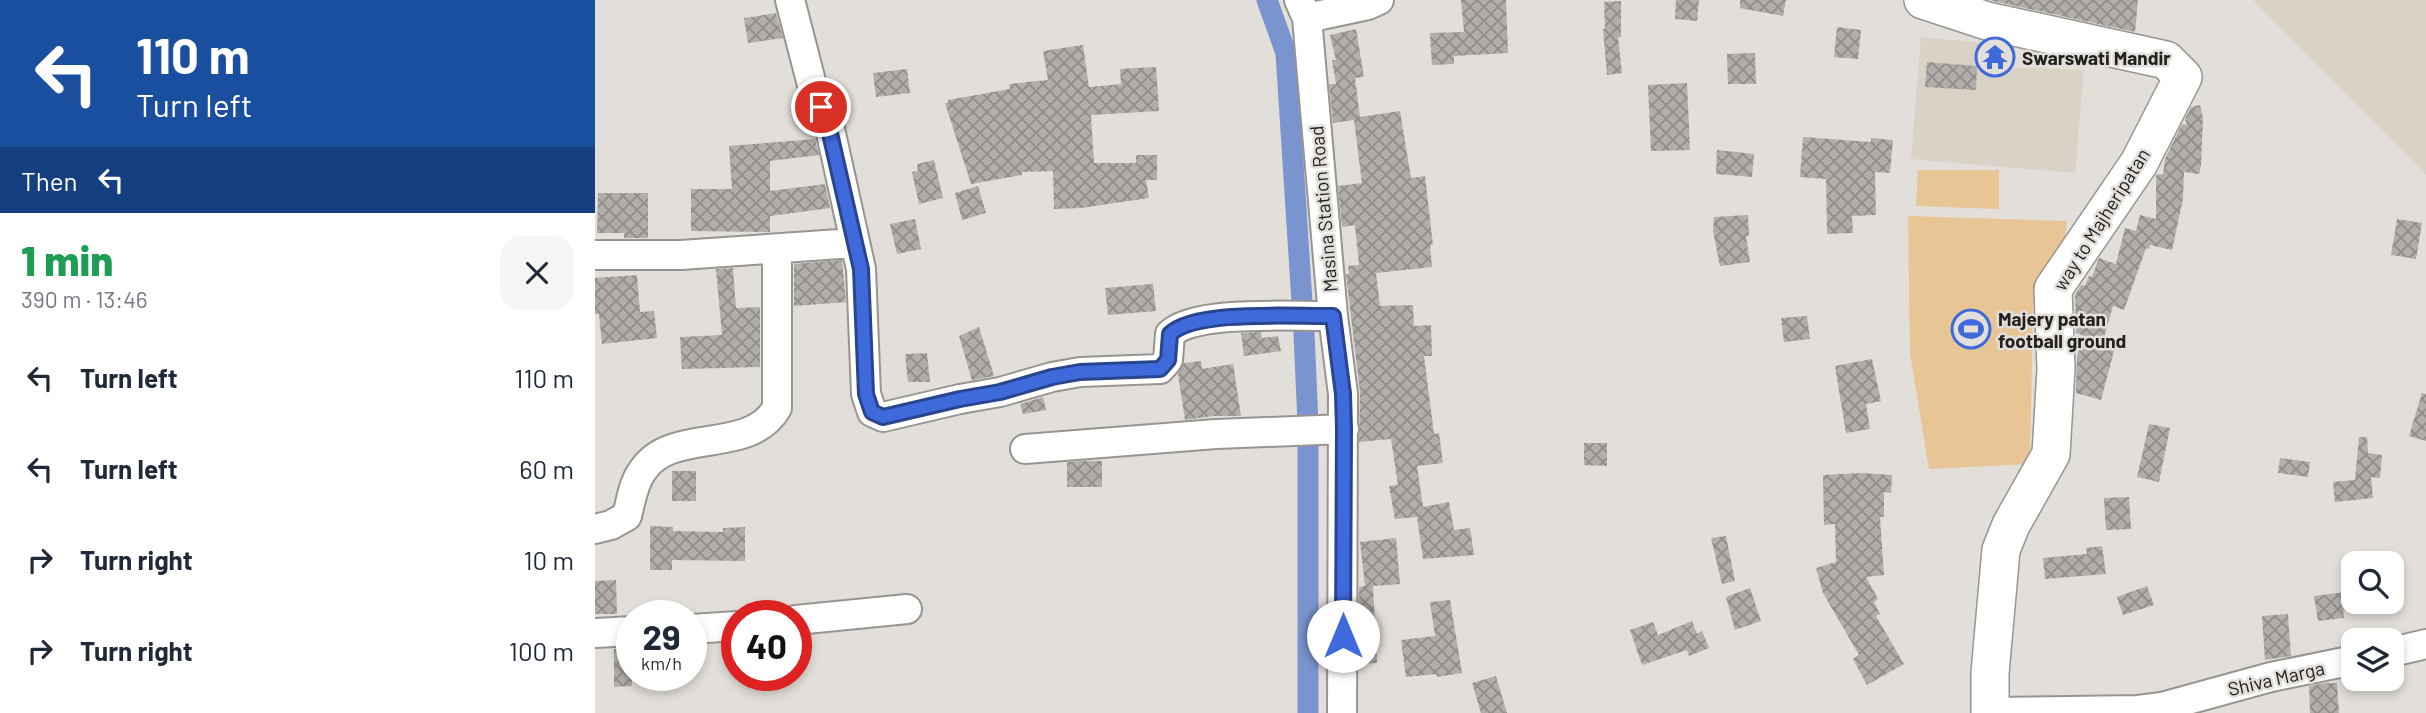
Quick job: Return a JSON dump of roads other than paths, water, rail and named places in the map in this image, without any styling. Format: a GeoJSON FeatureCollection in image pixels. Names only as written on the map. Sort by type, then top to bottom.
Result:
{"type":"FeatureCollection","features":[{"type":"Feature","properties":{"kind":"main road","name":"way to Majheripatan"},"geometry":{"type":"LineString","coordinates":[[1923,0],[1987,21],[2167,60],[2183,77],[2139,163],[2053,289],[2056,369],[2051,454],[2011,525],[2001,550],[1990,673],[1990,712]]}},
{"type":"Feature","properties":{"kind":"street"},"geometry":{"type":"LineString","coordinates":[[790,0],[812,85],[829,129],[861,269],[866,394],[872,412],[883,417],[1080,372],[1160,369],[1168,360],[1170,334],[1179,326],[1206,319],[1240,316],[1333,316]]}},
{"type":"Feature","properties":{"kind":"street"},"geometry":{"type":"LineString","coordinates":[[1303,9],[1368,5],[1379,0]]}},
{"type":"Feature","properties":{"kind":"street","name":"Masina Station Road"},"geometry":{"type":"LineString","coordinates":[[1303,9],[1343,394],[1342,713]]}},
{"type":"Feature","properties":{"kind":"street"},"geometry":{"type":"LineString","coordinates":[[595,255],[681,255],[855,243]]}},
{"type":"Feature","properties":{"kind":"street"},"geometry":{"type":"LineString","coordinates":[[595,529],[611,525],[627,516],[635,485],[650,460],[676,447],[757,429],[769,420],[777,408],[777,250]]}},
{"type":"Feature","properties":{"kind":"street"},"geometry":{"type":"LineString","coordinates":[[1025,449],[1216,434],[1344,429]]}},
{"type":"Feature","properties":{"kind":"street"},"geometry":{"type":"LineString","coordinates":[[812,618],[907,609]]}},
{"type":"Feature","properties":{"kind":"street"},"geometry":{"type":"LineString","coordinates":[[595,633],[616,632]]}},
{"type":"Feature","properties":{"kind":"street"},"geometry":{"type":"LineString","coordinates":[[2404,649],[2426,644]]}},
{"type":"Feature","properties":{"kind":"street","name":"Shiva Marga"},"geometry":{"type":"LineString","coordinates":[[1990,712],[2098,711],[2162,707],[2271,677],[2341,663]]}},
{"type":"Feature","properties":{"kind":"waterway"},"geometry":{"type":"LineString","coordinates":[[1267,0],[1286,53],[1302,302]]}},
{"type":"Feature","properties":{"kind":"waterway"},"geometry":{"type":"LineString","coordinates":[[1304,333],[1308,424]]}},
{"type":"Feature","properties":{"kind":"waterway"},"geometry":{"type":"LineString","coordinates":[[1308,437],[1308,713]]}},
{"type":"Feature","properties":{"kind":"place","name":"Swarswati Mandir"},"geometry":{"type":"Point","coordinates":[1995,57]}},
{"type":"Feature","properties":{"kind":"place","name":"Majery patan football ground"},"geometry":{"type":"Point","coordinates":[1971,329]}}]}
